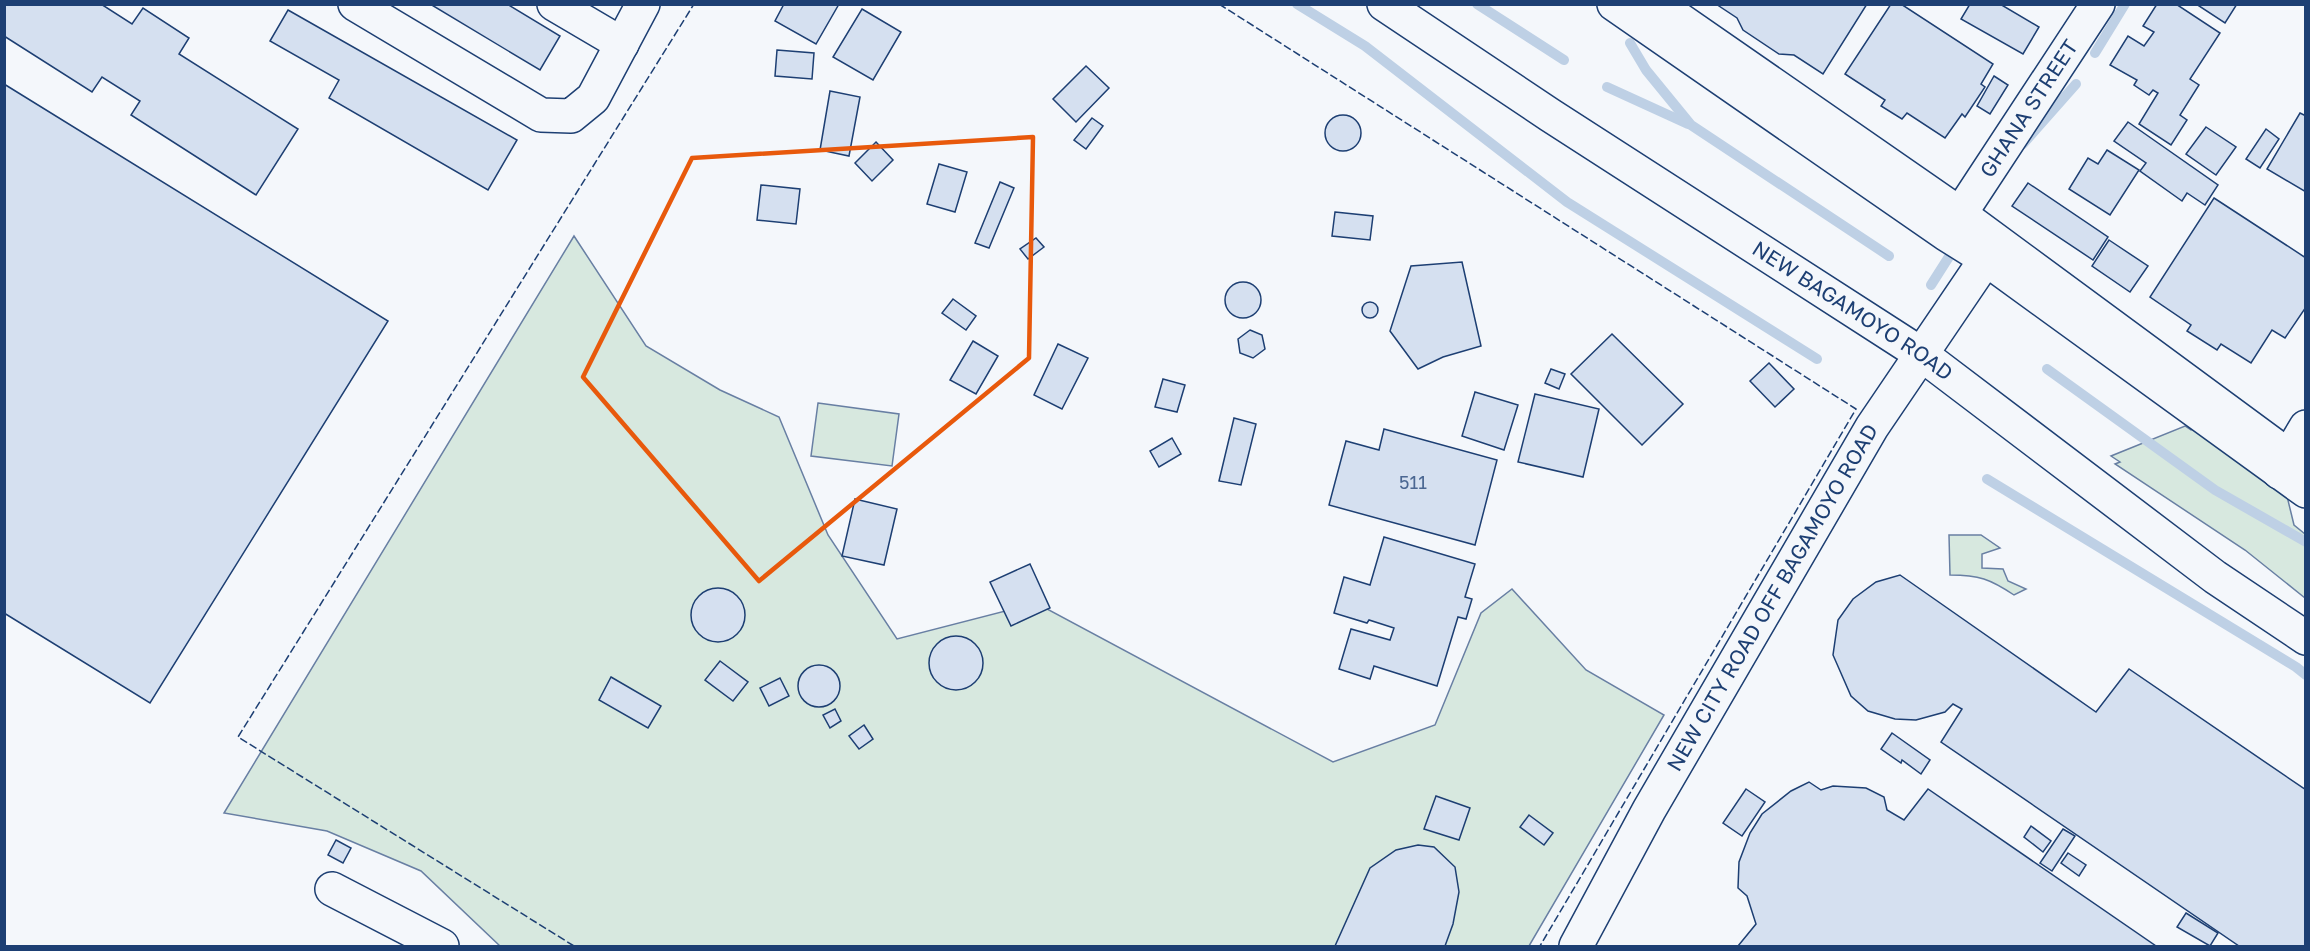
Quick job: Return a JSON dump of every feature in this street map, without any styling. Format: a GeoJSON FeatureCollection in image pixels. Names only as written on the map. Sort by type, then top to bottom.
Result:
{"type":"FeatureCollection","features":[{"type":"Feature","properties":{"kind":"main road"},"geometry":{"type":"LineString","coordinates":[[355,4],[541,115],[571,116],[593,98],[643,4]]}},
{"type":"Feature","properties":{"kind":"main road"},"geometry":{"type":"LineString","coordinates":[[554,4],[622,44]]}},
{"type":"Feature","properties":{"kind":"main road","name":"NEW BAGAMOYO ROAD"},"geometry":{"type":"LineString","coordinates":[[1384,4],[1560,121],[1922,354],[2215,577],[2306,638]]}},
{"type":"Feature","properties":{"kind":"main road"},"geometry":{"type":"LineString","coordinates":[[1614,4],[1946,234],[2290,466]]}},
{"type":"Feature","properties":{"kind":"main road"},"geometry":{"type":"LineString","coordinates":[[1657,4],[1960,213],[2290,466],[2306,491]]}},
{"type":"Feature","properties":{"kind":"main road","name":"GHANA STREET"},"geometry":{"type":"LineString","coordinates":[[1960,213],[2098,4]]}},
{"type":"Feature","properties":{"kind":"main road","name":"NEW CITY ROAD OFF BAGAMOYO ROAD"},"geometry":{"type":"LineString","coordinates":[[1576,946],[1649,810],[1872,427],[1986,259]]}},
{"type":"Feature","properties":{"kind":"main road"},"geometry":{"type":"LineString","coordinates":[[2290,466],[2306,427]]}},
{"type":"Feature","properties":{"kind":"main road"},"geometry":{"type":"LineString","coordinates":[[332,889],[442,946]]}},
{"type":"Feature","properties":{"kind":"highlighted area"},"geometry":{"type":"Polygon","coordinates":[[[1033,137],[1029,358],[759,581],[583,377],[692,158],[1033,137]]]}},
{"type":"Feature","properties":{"kind":"shaded area"},"geometry":{"type":"Polygon","coordinates":[[[574,236],[646,346],[720,390],[779,417],[828,535],[897,639],[1036,603],[1333,762],[1435,725],[1481,613],[1512,589],[1586,670],[1664,715],[1529,946],[500,946],[421,871],[327,831],[224,813],[574,236]]]}},
{"type":"Feature","properties":{"kind":"shaded area"},"geometry":{"type":"Polygon","coordinates":[[[818,403],[899,414],[892,466],[811,456],[818,403]]]}},
{"type":"Feature","properties":{"kind":"shaded area"},"geometry":{"type":"Polygon","coordinates":[[[2206,423],[2285,488],[2294,525],[2305,534],[2305,598],[2245,550],[2115,464],[2120,462],[2111,456],[2185,426],[2191,430],[2206,423]]]}},
{"type":"Feature","properties":{"kind":"shaded area"},"geometry":{"type":"Polygon","coordinates":[[[1949,535],[1981,535],[2000,548],[1982,554],[1982,568],[2003,569],[2008,581],[2026,589],[2014,595],[1984,579],[1950,575],[1949,535]]]}},
{"type":"Feature","properties":{"kind":"building"},"geometry":{"type":"Polygon","coordinates":[[[4,4],[101,4],[132,24],[143,8],[189,38],[179,54],[298,129],[256,195],[131,115],[140,101],[102,77],[92,92],[4,36],[4,4]]]}},
{"type":"Feature","properties":{"kind":"building"},"geometry":{"type":"Polygon","coordinates":[[[430,4],[507,4],[560,36],[540,70],[430,4]]]}},
{"type":"Feature","properties":{"kind":"building"},"geometry":{"type":"Polygon","coordinates":[[[784,4],[839,4],[816,44],[775,21],[784,4]]]}},
{"type":"Feature","properties":{"kind":"building"},"geometry":{"type":"Polygon","coordinates":[[[1716,4],[1867,4],[1823,74],[1794,55],[1779,54],[1743,30],[1737,18],[1716,4]]]}},
{"type":"Feature","properties":{"kind":"building"},"geometry":{"type":"Polygon","coordinates":[[[1891,4],[1901,4],[1993,64],[1981,84],[1985,87],[1965,117],[1962,114],[1945,138],[1907,113],[1902,119],[1881,106],[1885,100],[1845,74],[1891,4]]]}},
{"type":"Feature","properties":{"kind":"building"},"geometry":{"type":"Polygon","coordinates":[[[1970,4],[2000,4],[2039,27],[2023,54],[1961,19],[1970,4]]]}},
{"type":"Feature","properties":{"kind":"building"},"geometry":{"type":"Polygon","coordinates":[[[2157,4],[2176,4],[2220,33],[2190,79],[2199,85],[2180,115],[2187,120],[2171,145],[2139,124],[2158,93],[2153,90],[2149,95],[2134,85],[2137,80],[2110,65],[2128,36],[2144,46],[2154,32],[2143,26],[2157,4]]]}},
{"type":"Feature","properties":{"kind":"building"},"geometry":{"type":"Polygon","coordinates":[[[2196,4],[2237,4],[2225,23],[2196,4]]]}},
{"type":"Feature","properties":{"kind":"building"},"geometry":{"type":"Polygon","coordinates":[[[862,9],[901,32],[873,80],[833,57],[862,9]]]}},
{"type":"Feature","properties":{"kind":"building"},"geometry":{"type":"Polygon","coordinates":[[[288,10],[517,140],[488,190],[329,98],[339,80],[270,41],[288,10]]]}},
{"type":"Feature","properties":{"kind":"building"},"geometry":{"type":"Polygon","coordinates":[[[777,50],[814,53],[812,79],[775,76],[777,50]]]}},
{"type":"Feature","properties":{"kind":"building"},"geometry":{"type":"Polygon","coordinates":[[[1086,66],[1109,88],[1076,122],[1053,99],[1086,66]]]}},
{"type":"Feature","properties":{"kind":"building"},"geometry":{"type":"Polygon","coordinates":[[[1994,76],[2008,85],[1990,114],[1977,106],[1994,76]]]}},
{"type":"Feature","properties":{"kind":"building"},"geometry":{"type":"Polygon","coordinates":[[[4,84],[388,321],[150,703],[4,613],[4,84]]]}},
{"type":"Feature","properties":{"kind":"building"},"geometry":{"type":"Polygon","coordinates":[[[830,91],[860,97],[849,156],[820,150],[830,91]]]}},
{"type":"Feature","properties":{"kind":"building"},"geometry":{"type":"Polygon","coordinates":[[[2300,113],[2306,116],[2306,192],[2267,169],[2300,113]]]}},
{"type":"Feature","properties":{"kind":"building"},"geometry":{"type":"Polygon","coordinates":[[[1343,115],[1356,120],[1361,133],[1356,146],[1343,151],[1330,146],[1325,133],[1330,120],[1343,115]]]}},
{"type":"Feature","properties":{"kind":"building"},"geometry":{"type":"Polygon","coordinates":[[[1092,118],[1103,126],[1086,149],[1074,140],[1092,118]]]}},
{"type":"Feature","properties":{"kind":"building"},"geometry":{"type":"Polygon","coordinates":[[[2128,122],[2218,185],[2205,205],[2187,193],[2182,201],[2140,171],[2146,163],[2114,141],[2128,122]]]}},
{"type":"Feature","properties":{"kind":"building"},"geometry":{"type":"Polygon","coordinates":[[[2206,127],[2236,147],[2216,175],[2186,154],[2206,127]]]}},
{"type":"Feature","properties":{"kind":"building"},"geometry":{"type":"Polygon","coordinates":[[[2266,129],[2279,139],[2260,168],[2246,159],[2266,129]]]}},
{"type":"Feature","properties":{"kind":"building"},"geometry":{"type":"Polygon","coordinates":[[[876,142],[893,160],[872,181],[855,163],[876,142]]]}},
{"type":"Feature","properties":{"kind":"building"},"geometry":{"type":"Polygon","coordinates":[[[2107,150],[2139,170],[2110,215],[2069,189],[2088,158],[2098,164],[2107,150]]]}},
{"type":"Feature","properties":{"kind":"building"},"geometry":{"type":"Polygon","coordinates":[[[939,164],[967,172],[955,212],[927,204],[939,164]]]}},
{"type":"Feature","properties":{"kind":"building"},"geometry":{"type":"Polygon","coordinates":[[[1000,182],[1014,188],[989,248],[975,243],[1000,182]]]}},
{"type":"Feature","properties":{"kind":"building"},"geometry":{"type":"Polygon","coordinates":[[[2028,183],[2108,237],[2093,260],[2012,206],[2028,183]]]}},
{"type":"Feature","properties":{"kind":"building"},"geometry":{"type":"Polygon","coordinates":[[[761,185],[800,189],[796,224],[757,220],[761,185]]]}},
{"type":"Feature","properties":{"kind":"building"},"geometry":{"type":"Polygon","coordinates":[[[2214,198],[2306,258],[2306,307],[2285,338],[2272,330],[2251,363],[2221,344],[2217,350],[2187,331],[2191,325],[2150,297],[2214,198]]]}},
{"type":"Feature","properties":{"kind":"building"},"geometry":{"type":"Polygon","coordinates":[[[1335,212],[1373,216],[1370,240],[1332,236],[1335,212]]]}},
{"type":"Feature","properties":{"kind":"building"},"geometry":{"type":"Polygon","coordinates":[[[1036,238],[1044,247],[1028,259],[1020,249],[1036,238]]]}},
{"type":"Feature","properties":{"kind":"building"},"geometry":{"type":"Polygon","coordinates":[[[2109,240],[2148,266],[2130,292],[2092,266],[2109,240]]]}},
{"type":"Feature","properties":{"kind":"building"},"geometry":{"type":"Polygon","coordinates":[[[1462,262],[1481,346],[1443,357],[1418,369],[1390,331],[1411,266],[1462,262]]]}},
{"type":"Feature","properties":{"kind":"building"},"geometry":{"type":"Polygon","coordinates":[[[1243,282],[1256,287],[1261,300],[1256,313],[1243,318],[1230,313],[1225,300],[1230,287],[1243,282]]]}},
{"type":"Feature","properties":{"kind":"building"},"geometry":{"type":"Polygon","coordinates":[[[953,299],[976,316],[966,330],[942,313],[953,299]]]}},
{"type":"Feature","properties":{"kind":"building"},"geometry":{"type":"Polygon","coordinates":[[[1367,302],[1373,302],[1378,310],[1376,316],[1367,318],[1362,313],[1362,307],[1367,302]]]}},
{"type":"Feature","properties":{"kind":"building"},"geometry":{"type":"Polygon","coordinates":[[[1250,330],[1262,335],[1265,349],[1253,358],[1240,353],[1238,339],[1250,330]]]}},
{"type":"Feature","properties":{"kind":"building"},"geometry":{"type":"Polygon","coordinates":[[[1612,334],[1683,404],[1642,445],[1571,374],[1612,334]]]}},
{"type":"Feature","properties":{"kind":"building"},"geometry":{"type":"Polygon","coordinates":[[[973,341],[998,356],[976,394],[950,380],[973,341]]]}},
{"type":"Feature","properties":{"kind":"building"},"geometry":{"type":"Polygon","coordinates":[[[1058,344],[1088,358],[1062,409],[1034,395],[1058,344]]]}},
{"type":"Feature","properties":{"kind":"building"},"geometry":{"type":"Polygon","coordinates":[[[1769,363],[1794,389],[1775,407],[1750,381],[1769,363]]]}},
{"type":"Feature","properties":{"kind":"building"},"geometry":{"type":"Polygon","coordinates":[[[1551,369],[1565,374],[1559,389],[1545,383],[1551,369]]]}},
{"type":"Feature","properties":{"kind":"building"},"geometry":{"type":"Polygon","coordinates":[[[1163,379],[1185,385],[1177,412],[1155,407],[1163,379]]]}},
{"type":"Feature","properties":{"kind":"building"},"geometry":{"type":"Polygon","coordinates":[[[1475,392],[1518,405],[1504,450],[1462,436],[1475,392]]]}},
{"type":"Feature","properties":{"kind":"building"},"geometry":{"type":"Polygon","coordinates":[[[1535,394],[1599,409],[1583,477],[1518,462],[1535,394]]]}},
{"type":"Feature","properties":{"kind":"building"},"geometry":{"type":"Polygon","coordinates":[[[1234,418],[1256,424],[1241,485],[1219,481],[1234,418]]]}},
{"type":"Feature","properties":{"kind":"building"},"geometry":{"type":"Polygon","coordinates":[[[1384,429],[1497,460],[1475,545],[1329,505],[1346,441],[1379,450],[1384,429]]]}},
{"type":"Feature","properties":{"kind":"building"},"geometry":{"type":"Polygon","coordinates":[[[1172,438],[1181,454],[1159,467],[1150,451],[1172,438]]]}},
{"type":"Feature","properties":{"kind":"building"},"geometry":{"type":"Polygon","coordinates":[[[855,499],[897,509],[884,565],[842,556],[855,499]]]}},
{"type":"Feature","properties":{"kind":"building"},"geometry":{"type":"Polygon","coordinates":[[[1384,537],[1475,564],[1465,597],[1472,599],[1466,619],[1458,617],[1437,686],[1374,666],[1370,679],[1339,669],[1351,629],[1390,640],[1394,628],[1334,613],[1344,577],[1370,585],[1384,537]]]}},
{"type":"Feature","properties":{"kind":"building"},"geometry":{"type":"Polygon","coordinates":[[[1030,564],[1050,608],[1011,626],[990,582],[1030,564]]]}},
{"type":"Feature","properties":{"kind":"building"},"geometry":{"type":"Polygon","coordinates":[[[1900,575],[2096,712],[2129,669],[2306,790],[2306,946],[2239,946],[1941,742],[1962,709],[1953,704],[1945,712],[1916,720],[1895,719],[1868,711],[1851,696],[1833,655],[1838,620],[1853,599],[1876,582],[1900,575]]]}},
{"type":"Feature","properties":{"kind":"building"},"geometry":{"type":"Polygon","coordinates":[[[713,588],[723,588],[733,592],[741,600],[745,615],[741,630],[733,638],[723,642],[713,642],[703,638],[695,630],[691,620],[691,610],[695,600],[703,592],[713,588]]]}},
{"type":"Feature","properties":{"kind":"building"},"geometry":{"type":"Polygon","coordinates":[[[956,636],[966,638],[975,644],[981,653],[983,663],[981,673],[975,682],[966,688],[956,690],[946,688],[937,682],[931,673],[929,663],[931,653],[937,644],[946,638],[956,636]]]}},
{"type":"Feature","properties":{"kind":"building"},"geometry":{"type":"Polygon","coordinates":[[[720,661],[748,682],[733,701],[705,680],[720,661]]]}},
{"type":"Feature","properties":{"kind":"building"},"geometry":{"type":"Polygon","coordinates":[[[819,665],[827,666],[834,671],[839,678],[839,694],[834,701],[827,706],[819,707],[811,706],[804,701],[799,694],[798,686],[799,678],[804,671],[811,666],[819,665]]]}},
{"type":"Feature","properties":{"kind":"building"},"geometry":{"type":"Polygon","coordinates":[[[611,677],[661,706],[648,728],[599,700],[611,677]]]}},
{"type":"Feature","properties":{"kind":"building"},"geometry":{"type":"Polygon","coordinates":[[[780,678],[789,696],[769,706],[760,688],[780,678]]]}},
{"type":"Feature","properties":{"kind":"building"},"geometry":{"type":"Polygon","coordinates":[[[835,709],[841,721],[830,728],[823,715],[835,709]]]}},
{"type":"Feature","properties":{"kind":"building"},"geometry":{"type":"Polygon","coordinates":[[[864,725],[873,739],[859,749],[849,736],[864,725]]]}},
{"type":"Feature","properties":{"kind":"building"},"geometry":{"type":"Polygon","coordinates":[[[1892,733],[1930,760],[1921,774],[1902,760],[1901,763],[1881,749],[1892,733]]]}},
{"type":"Feature","properties":{"kind":"building"},"geometry":{"type":"Polygon","coordinates":[[[1809,782],[1821,790],[1833,786],[1866,788],[1884,797],[1887,810],[1904,820],[1928,789],[2156,946],[1738,946],[1756,924],[1747,896],[1738,888],[1739,862],[1750,833],[1762,814],[1791,791],[1809,782]]]}},
{"type":"Feature","properties":{"kind":"building"},"geometry":{"type":"Polygon","coordinates":[[[1746,789],[1765,802],[1742,836],[1723,823],[1746,789]]]}},
{"type":"Feature","properties":{"kind":"building"},"geometry":{"type":"Polygon","coordinates":[[[1436,796],[1470,808],[1459,840],[1424,829],[1436,796]]]}},
{"type":"Feature","properties":{"kind":"building"},"geometry":{"type":"Polygon","coordinates":[[[1529,815],[1553,833],[1544,845],[1520,827],[1529,815]]]}},
{"type":"Feature","properties":{"kind":"building"},"geometry":{"type":"Polygon","coordinates":[[[2031,826],[2051,841],[2043,852],[2024,837],[2031,826]]]}},
{"type":"Feature","properties":{"kind":"building"},"geometry":{"type":"Polygon","coordinates":[[[2063,829],[2075,836],[2052,871],[2040,863],[2063,829]]]}},
{"type":"Feature","properties":{"kind":"building"},"geometry":{"type":"Polygon","coordinates":[[[336,840],[351,848],[343,863],[328,855],[336,840]]]}},
{"type":"Feature","properties":{"kind":"building"},"geometry":{"type":"Polygon","coordinates":[[[1418,845],[1434,847],[1455,867],[1459,892],[1453,924],[1445,946],[1335,946],[1370,868],[1396,850],[1418,845]]]}},
{"type":"Feature","properties":{"kind":"building"},"geometry":{"type":"Polygon","coordinates":[[[2068,853],[2086,865],[2079,876],[2061,863],[2068,853]]]}},
{"type":"Feature","properties":{"kind":"building"},"geometry":{"type":"Polygon","coordinates":[[[2186,913],[2218,933],[2210,946],[2177,927],[2186,913]]]}},
{"type":"Feature","properties":{"kind":"waterway"},"geometry":{"type":"LineString","coordinates":[[1297,4],[1365,46],[1567,202],[1817,359]]}},
{"type":"Feature","properties":{"kind":"waterway"},"geometry":{"type":"LineString","coordinates":[[1477,4],[1564,60]]}},
{"type":"Feature","properties":{"kind":"waterway"},"geometry":{"type":"LineString","coordinates":[[2095,53],[2125,4]]}},
{"type":"Feature","properties":{"kind":"waterway"},"geometry":{"type":"LineString","coordinates":[[1630,43],[1646,70],[1691,125],[1889,256]]}},
{"type":"Feature","properties":{"kind":"waterway"},"geometry":{"type":"LineString","coordinates":[[2023,144],[2076,84]]}},
{"type":"Feature","properties":{"kind":"waterway"},"geometry":{"type":"LineString","coordinates":[[1607,87],[1688,124]]}},
{"type":"Feature","properties":{"kind":"waterway"},"geometry":{"type":"LineString","coordinates":[[1931,285],[1952,252]]}},
{"type":"Feature","properties":{"kind":"waterway"},"geometry":{"type":"LineString","coordinates":[[2047,369],[2215,490],[2306,542]]}},
{"type":"Feature","properties":{"kind":"waterway"},"geometry":{"type":"LineString","coordinates":[[1987,479],[2306,675]]}},
{"type":"Feature","properties":{"kind":"fence"},"geometry":{"type":"LineString","coordinates":[[574,946],[238,737],[694,4]]}},
{"type":"Feature","properties":{"kind":"fence"},"geometry":{"type":"LineString","coordinates":[[1219,4],[1856,409],[1540,946]]}}]}
